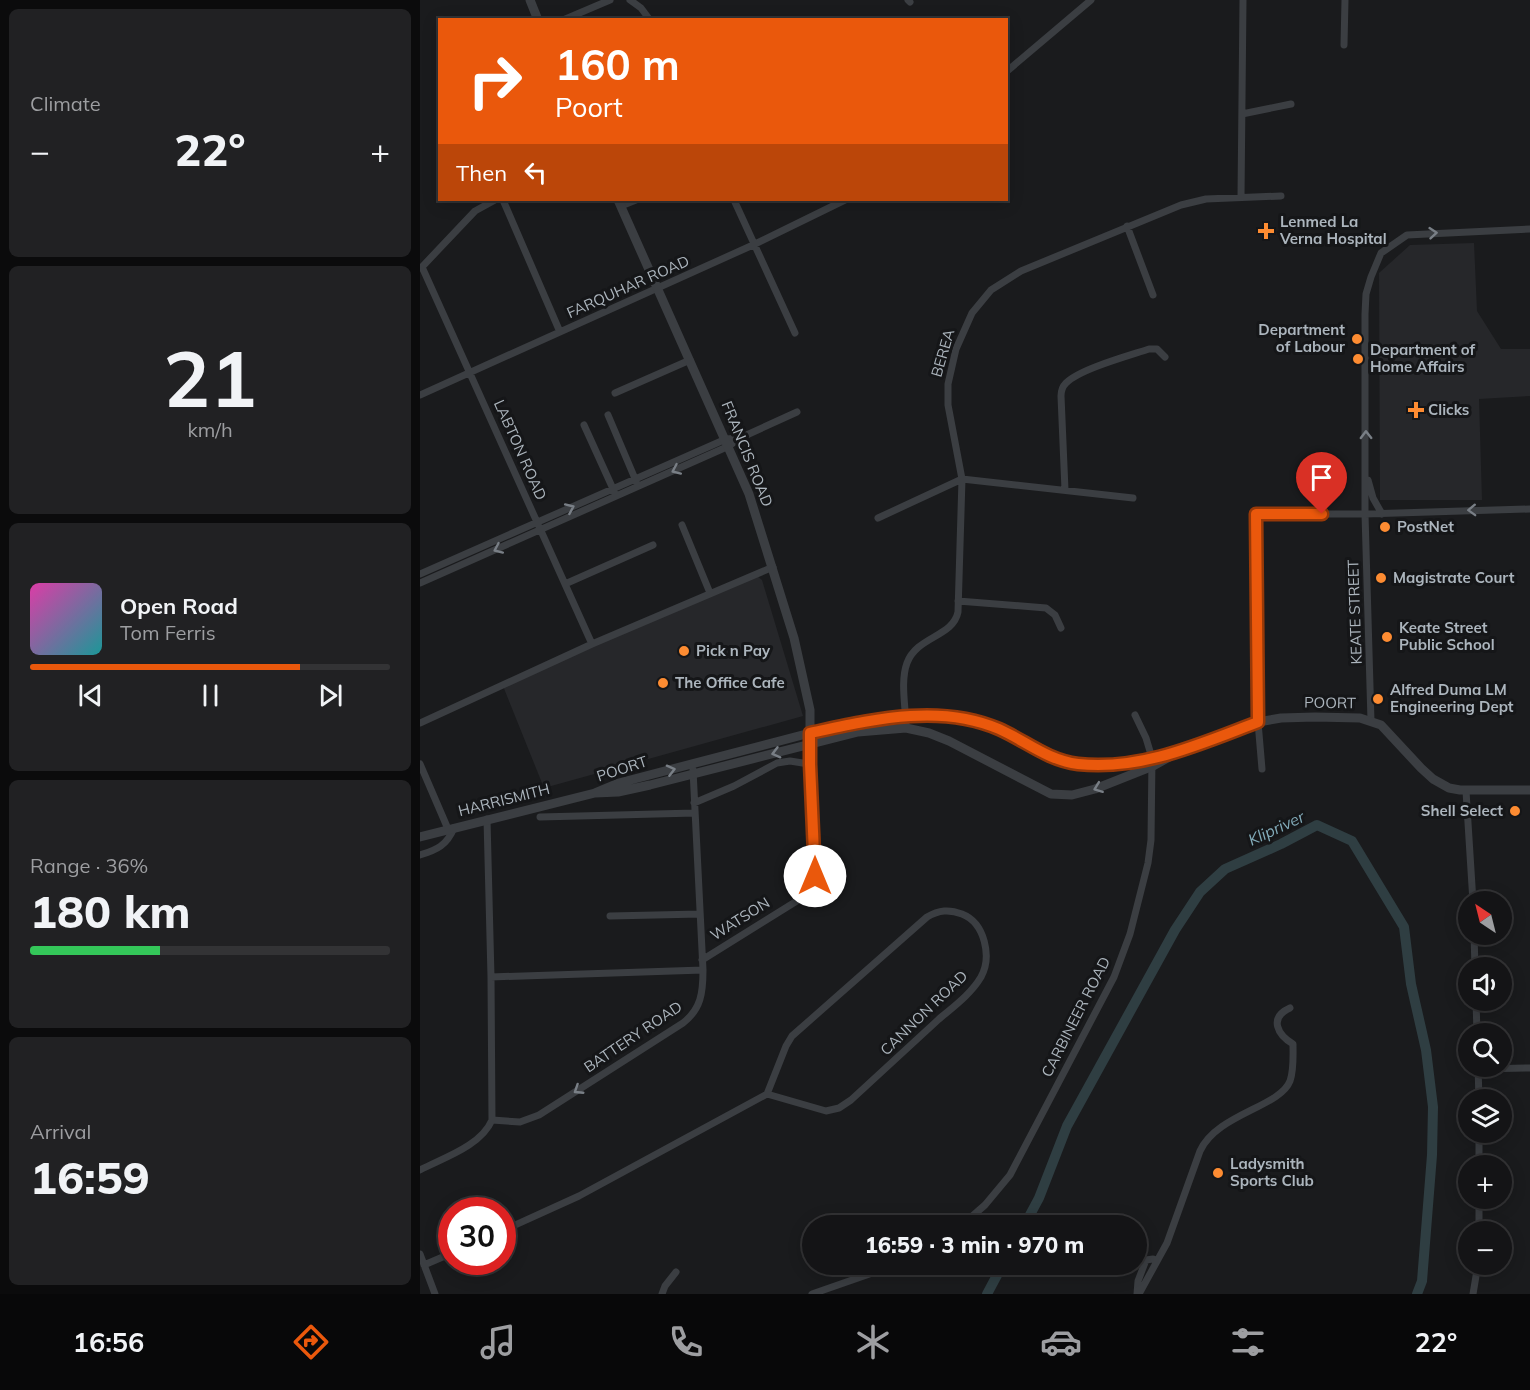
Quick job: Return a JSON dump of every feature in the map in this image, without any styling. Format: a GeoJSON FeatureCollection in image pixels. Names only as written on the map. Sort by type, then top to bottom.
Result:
{"type":"FeatureCollection","features":[{"type":"Feature","properties":{"kind":"street"},"geometry":{"type":"LineString","coordinates":[[530,0],[537,18]]}},
{"type":"Feature","properties":{"kind":"street"},"geometry":{"type":"LineString","coordinates":[[568,18],[610,0]]}},
{"type":"Feature","properties":{"kind":"street"},"geometry":{"type":"LineString","coordinates":[[630,0],[641,8],[648,18]]}},
{"type":"Feature","properties":{"kind":"street"},"geometry":{"type":"LineString","coordinates":[[1008,70],[1091,0]]}},
{"type":"Feature","properties":{"kind":"street"},"geometry":{"type":"LineString","coordinates":[[1241,197],[1243,0]]}},
{"type":"Feature","properties":{"kind":"street"},"geometry":{"type":"LineString","coordinates":[[1344,45],[1345,0]]}},
{"type":"Feature","properties":{"kind":"street"},"geometry":{"type":"LineString","coordinates":[[1242,114],[1291,104]]}},
{"type":"Feature","properties":{"kind":"street","name":"BEREA"},"geometry":{"type":"LineString","coordinates":[[906,728],[904,673],[907,661],[924,641],[951,626],[957,616],[962,479],[948,405],[948,384],[956,349],[972,314],[984,297],[1010,277],[1037,263],[1127,226],[1193,201],[1281,196]]}},
{"type":"Feature","properties":{"kind":"street"},"geometry":{"type":"LineString","coordinates":[[421,268],[475,211],[493,201]]}},
{"type":"Feature","properties":{"kind":"street"},"geometry":{"type":"LineString","coordinates":[[503,201],[561,332]]}},
{"type":"Feature","properties":{"kind":"street"},"geometry":{"type":"LineString","coordinates":[[734,201],[795,333]]}},
{"type":"Feature","properties":{"kind":"street","name":"FARQUHAR ROAD"},"geometry":{"type":"LineString","coordinates":[[420,395],[753,245],[843,201]]}},
{"type":"Feature","properties":{"kind":"street","name":"FRANCIS ROAD"},"geometry":{"type":"LineString","coordinates":[[620,203],[728,442],[749,494],[773,567],[803,676],[810,710],[810,733]]}},
{"type":"Feature","properties":{"kind":"street"},"geometry":{"type":"LineString","coordinates":[[1127,226],[1154,295]]}},
{"type":"Feature","properties":{"kind":"street","name":"KEATE STREET"},"geometry":{"type":"LineString","coordinates":[[1371,721],[1365,514],[1365,314],[1366,294],[1371,276],[1381,253],[1407,235],[1530,229]]}},
{"type":"Feature","properties":{"kind":"street","name":"LABTON ROAD"},"geometry":{"type":"LineString","coordinates":[[421,268],[471,372],[592,644]]}},
{"type":"Feature","properties":{"kind":"street"},"geometry":{"type":"LineString","coordinates":[[1065,490],[1061,396],[1064,386],[1086,372],[1149,349],[1156,349],[1165,357]]}},
{"type":"Feature","properties":{"kind":"street"},"geometry":{"type":"LineString","coordinates":[[615,393],[690,360]]}},
{"type":"Feature","properties":{"kind":"street"},"geometry":{"type":"LineString","coordinates":[[420,573],[635,478],[740,438],[797,412]]}},
{"type":"Feature","properties":{"kind":"street"},"geometry":{"type":"LineString","coordinates":[[608,414],[638,486]]}},
{"type":"Feature","properties":{"kind":"street"},"geometry":{"type":"LineString","coordinates":[[584,425],[616,496]]}},
{"type":"Feature","properties":{"kind":"street"},"geometry":{"type":"LineString","coordinates":[[420,583],[638,486],[728,442]]}},
{"type":"Feature","properties":{"kind":"street"},"geometry":{"type":"LineString","coordinates":[[1366,471],[1373,498],[1382,514]]}},
{"type":"Feature","properties":{"kind":"street"},"geometry":{"type":"LineString","coordinates":[[878,518],[962,479],[1133,498]]}},
{"type":"Feature","properties":{"kind":"street"},"geometry":{"type":"LineString","coordinates":[[1262,769],[1258,722],[1256,514],[1382,514],[1530,509]]}},
{"type":"Feature","properties":{"kind":"street"},"geometry":{"type":"LineString","coordinates":[[682,525],[711,593]]}},
{"type":"Feature","properties":{"kind":"street"},"geometry":{"type":"LineString","coordinates":[[565,584],[653,545]]}},
{"type":"Feature","properties":{"kind":"street"},"geometry":{"type":"LineString","coordinates":[[446,562],[449,570]]}},
{"type":"Feature","properties":{"kind":"street"},"geometry":{"type":"LineString","coordinates":[[420,723],[592,644],[773,567]]}},
{"type":"Feature","properties":{"kind":"street"},"geometry":{"type":"LineString","coordinates":[[958,601],[1046,608],[1055,615],[1061,628]]}},
{"type":"Feature","properties":{"kind":"street"},"geometry":{"type":"LineString","coordinates":[[1135,715],[1146,738],[1152,762]]}},
{"type":"Feature","properties":{"kind":"street","name":"POORT"},"geometry":{"type":"LineString","coordinates":[[693,769],[810,733],[881,718],[906,716],[953,718],[988,725],[1043,754],[1077,764],[1113,765],[1152,762]]}},
{"type":"Feature","properties":{"kind":"street","name":"POORT"},"geometry":{"type":"LineString","coordinates":[[595,793],[619,783],[861,732],[906,728],[929,733],[949,741],[1057,796],[1082,794],[1152,762],[1258,722],[1281,718],[1315,717],[1360,718],[1387,729],[1420,768],[1449,788],[1466,791],[1530,790]]}},
{"type":"Feature","properties":{"kind":"street","name":"WATSON"},"geometry":{"type":"LineString","coordinates":[[702,960],[801,899],[811,886],[815,876],[815,862],[810,733]]}},
{"type":"Feature","properties":{"kind":"street"},"geometry":{"type":"LineString","coordinates":[[694,803],[734,786],[777,763],[790,761],[810,764]]}},
{"type":"Feature","properties":{"kind":"street","name":"CARBINEER ROAD"},"geometry":{"type":"LineString","coordinates":[[972,1215],[998,1190],[1015,1166],[1116,971],[1130,934],[1150,849],[1152,762]]}},
{"type":"Feature","properties":{"kind":"street"},"geometry":{"type":"LineString","coordinates":[[420,764],[451,829],[450,838],[443,845],[420,855]]}},
{"type":"Feature","properties":{"kind":"street","name":"BATTERY ROAD"},"geometry":{"type":"LineString","coordinates":[[492,1120],[512,1123],[532,1119],[683,1023],[693,1014],[701,999],[703,970],[693,769]]}},
{"type":"Feature","properties":{"kind":"street"},"geometry":{"type":"LineString","coordinates":[[1466,791],[1472,891]]}},
{"type":"Feature","properties":{"kind":"street","name":"HARRISMITH"},"geometry":{"type":"LineString","coordinates":[[420,837],[595,793]]}},
{"type":"Feature","properties":{"kind":"street"},"geometry":{"type":"LineString","coordinates":[[540,817],[695,813]]}},
{"type":"Feature","properties":{"kind":"street"},"geometry":{"type":"LineString","coordinates":[[420,1170],[473,1142],[485,1132],[492,1120],[492,977],[488,819]]}},
{"type":"Feature","properties":{"kind":"street","name":"CANNON ROAD"},"geometry":{"type":"LineString","coordinates":[[950,910],[966,915],[975,923],[984,940],[986,951],[985,965],[978,981],[851,1100],[839,1108],[826,1111],[767,1094],[792,1036],[927,917],[939,911],[950,910]]}},
{"type":"Feature","properties":{"kind":"street"},"geometry":{"type":"LineString","coordinates":[[610,916],[700,914]]}},
{"type":"Feature","properties":{"kind":"street"},"geometry":{"type":"LineString","coordinates":[[492,977],[703,970]]}},
{"type":"Feature","properties":{"kind":"street"},"geometry":{"type":"LineString","coordinates":[[1138,1294],[1174,1226],[1200,1150],[1207,1139],[1225,1124],[1284,1090],[1291,1077],[1293,1044],[1282,1038],[1277,1030],[1278,1021],[1284,1011],[1290,1008]]}},
{"type":"Feature","properties":{"kind":"street"},"geometry":{"type":"LineString","coordinates":[[1512,1068],[1530,1068]]}},
{"type":"Feature","properties":{"kind":"street"},"geometry":{"type":"LineString","coordinates":[[516,1225],[579,1196],[767,1094]]}},
{"type":"Feature","properties":{"kind":"street"},"geometry":{"type":"LineString","coordinates":[[420,1254],[435,1294]]}},
{"type":"Feature","properties":{"kind":"street"},"geometry":{"type":"LineString","coordinates":[[424,1265],[438,1259]]}},
{"type":"Feature","properties":{"kind":"street"},"geometry":{"type":"LineString","coordinates":[[662,1294],[676,1272]]}},
{"type":"Feature","properties":{"kind":"street"},"geometry":{"type":"LineString","coordinates":[[812,1294],[866,1275]]}},
{"type":"Feature","properties":{"kind":"street"},"geometry":{"type":"LineString","coordinates":[[1473,1294],[1476,1275]]}},
{"type":"Feature","properties":{"kind":"shaded area"},"geometry":{"type":"Polygon","coordinates":[[[1474,243],[1477,311],[1501,349],[1530,349],[1530,396],[1479,399],[1482,500],[1380,500],[1379,273],[1410,245],[1474,243]]]}},
{"type":"Feature","properties":{"kind":"shaded area"},"geometry":{"type":"Polygon","coordinates":[[[756,575],[762,580],[803,716],[544,788],[503,686],[756,575]]]}},
{"type":"Feature","properties":{"kind":"waterway","name":"Klipriver"},"geometry":{"type":"LineString","coordinates":[[1030,1215],[1039,1198],[1067,1126],[1175,930],[1200,892],[1225,869],[1317,825],[1352,841],[1404,927],[1411,984],[1426,1050],[1433,1107],[1432,1155],[1422,1281],[1417,1294]]}},
{"type":"Feature","properties":{"kind":"waterway","name":"Klipriver"},"geometry":{"type":"LineString","coordinates":[[987,1294],[997,1275]]}},
{"type":"Feature","properties":{"kind":"place","name":"Lenmed La Verna Hospital"},"geometry":{"type":"Point","coordinates":[1266,231]}},
{"type":"Feature","properties":{"kind":"place","name":"Department of Labour"},"geometry":{"type":"Point","coordinates":[1357,339]}},
{"type":"Feature","properties":{"kind":"place","name":"Department of Home Affairs"},"geometry":{"type":"Point","coordinates":[1358,359]}},
{"type":"Feature","properties":{"kind":"place","name":"Clicks"},"geometry":{"type":"Point","coordinates":[1416,410]}},
{"type":"Feature","properties":{"kind":"place","name":"PostNet"},"geometry":{"type":"Point","coordinates":[1385,527]}},
{"type":"Feature","properties":{"kind":"place","name":"Magistrate Court"},"geometry":{"type":"Point","coordinates":[1381,578]}},
{"type":"Feature","properties":{"kind":"place","name":"Keate Street Public School"},"geometry":{"type":"Point","coordinates":[1387,637]}},
{"type":"Feature","properties":{"kind":"place","name":"Pick n Pay"},"geometry":{"type":"Point","coordinates":[684,651]}},
{"type":"Feature","properties":{"kind":"place","name":"The Office Cafe"},"geometry":{"type":"Point","coordinates":[663,683]}},
{"type":"Feature","properties":{"kind":"place","name":"Alfred Duma LM Engineering Dept"},"geometry":{"type":"Point","coordinates":[1378,699]}},
{"type":"Feature","properties":{"kind":"place","name":"Shell Select"},"geometry":{"type":"Point","coordinates":[1515,811]}},
{"type":"Feature","properties":{"kind":"place","name":"Ladysmith Sports Club"},"geometry":{"type":"Point","coordinates":[1218,1173]}},
{"type":"Feature","properties":{"kind":"route"},"geometry":{"type":"LineString","coordinates":[[815,876],[810,733],[893,717],[953,718],[999,729],[1053,758],[1077,764],[1113,765],[1173,755],[1258,722],[1256,514],[1322,514]]}}]}
